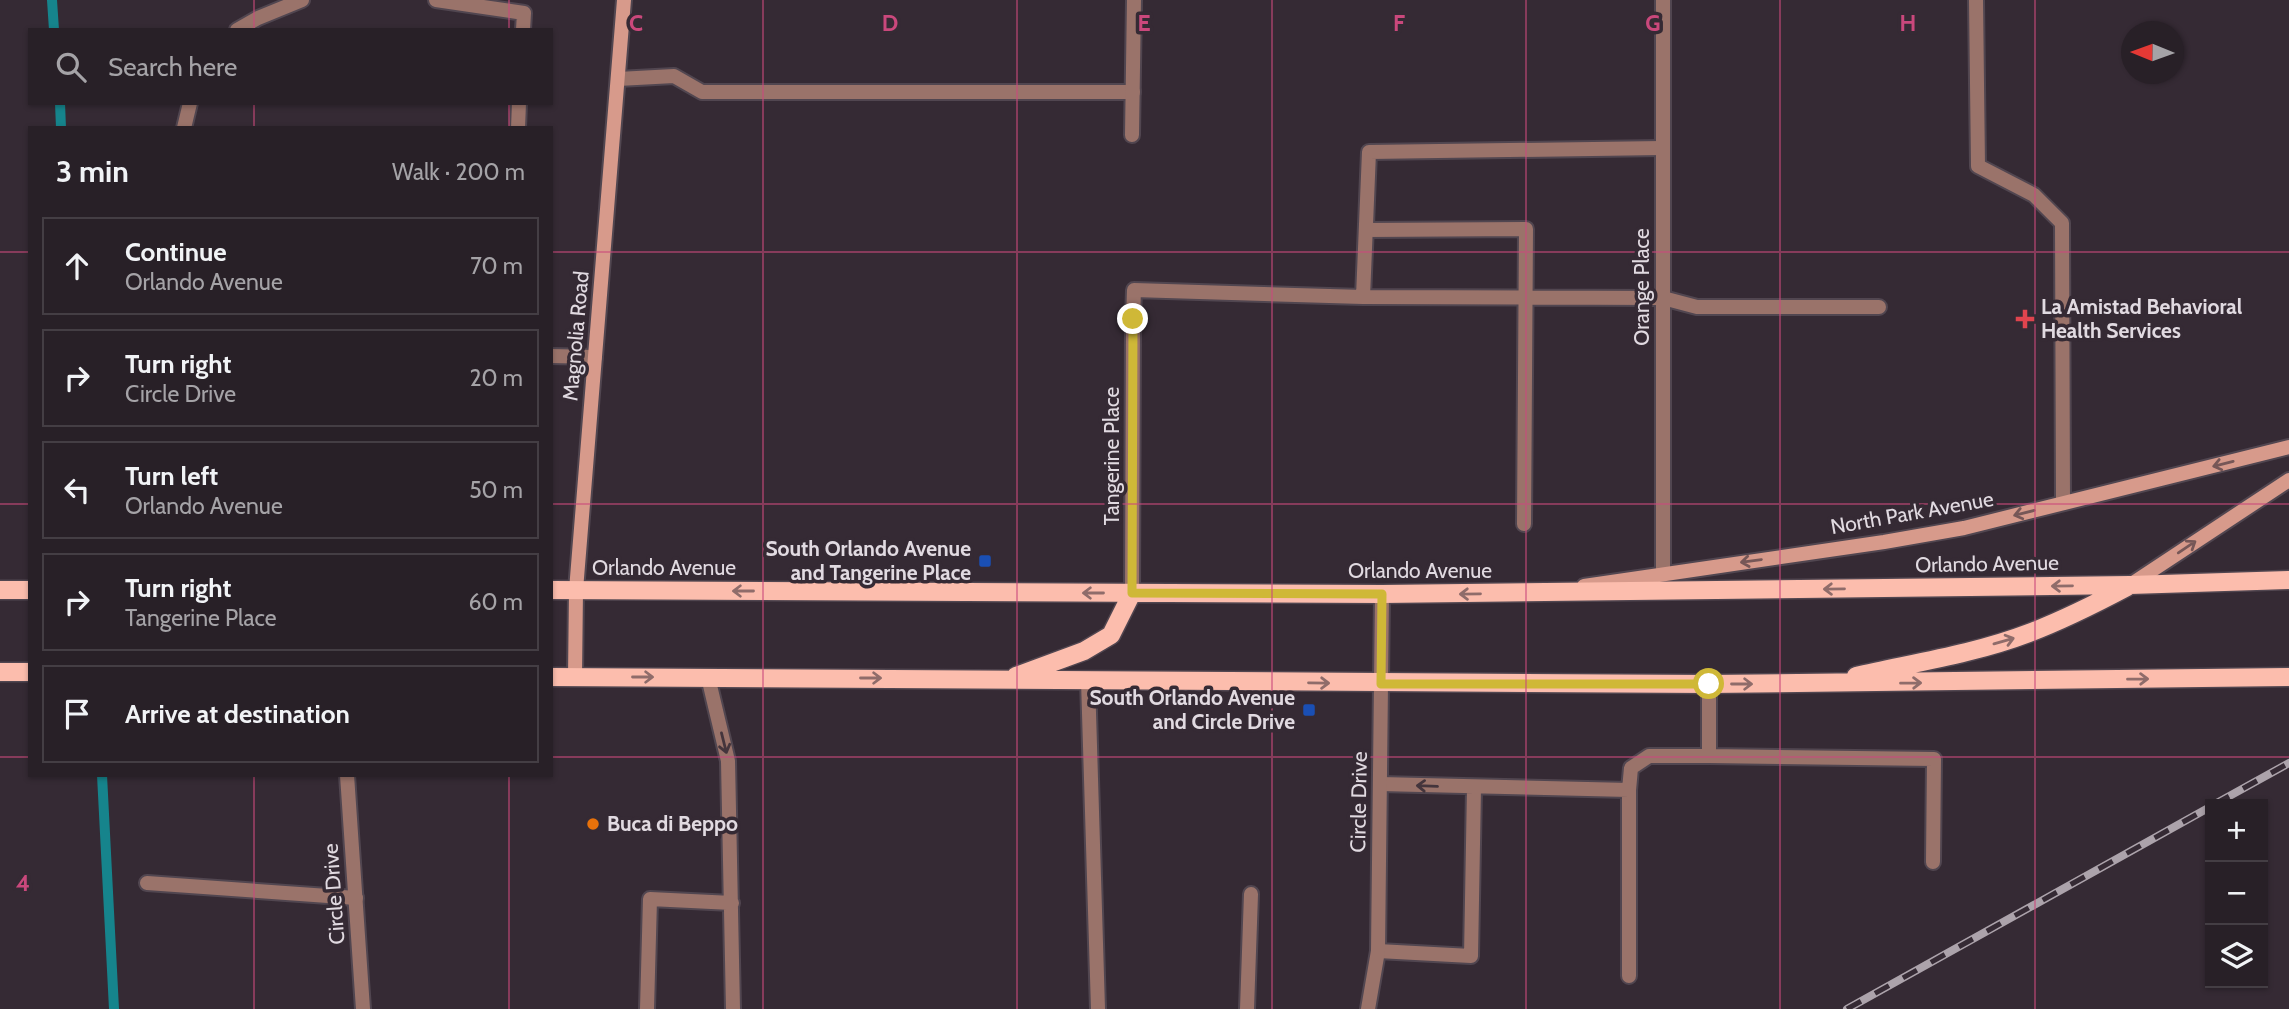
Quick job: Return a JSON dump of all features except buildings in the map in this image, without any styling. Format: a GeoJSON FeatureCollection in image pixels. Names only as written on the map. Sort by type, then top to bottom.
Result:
{"type":"FeatureCollection","features":[{"type":"Feature","properties":{"kind":"main road","name":"Orlando Avenue"},"geometry":{"type":"LineString","coordinates":[[553,590],[1382,594],[2130,585],[2289,580]]}},
{"type":"Feature","properties":{"kind":"main road"},"geometry":{"type":"LineString","coordinates":[[1818,684],[1981,648],[2028,634],[2079,612],[2130,585]]}},
{"type":"Feature","properties":{"kind":"main road"},"geometry":{"type":"LineString","coordinates":[[0,590],[28,590]]}},
{"type":"Feature","properties":{"kind":"main road"},"geometry":{"type":"LineString","coordinates":[[1006,679],[1084,651],[1111,635],[1132,593]]}},
{"type":"Feature","properties":{"kind":"main road"},"geometry":{"type":"LineString","coordinates":[[0,672],[28,672]]}},
{"type":"Feature","properties":{"kind":"main road"},"geometry":{"type":"LineString","coordinates":[[553,677],[1381,684],[1818,684],[2289,677]]}},
{"type":"Feature","properties":{"kind":"street"},"geometry":{"type":"LineString","coordinates":[[240,28],[302,0]]}},
{"type":"Feature","properties":{"kind":"street"},"geometry":{"type":"LineString","coordinates":[[436,0],[524,13],[523,28]]}},
{"type":"Feature","properties":{"kind":"street","name":"Magnolia Road"},"geometry":{"type":"LineString","coordinates":[[575,677],[576,590],[624,0]]}},
{"type":"Feature","properties":{"kind":"street"},"geometry":{"type":"LineString","coordinates":[[1132,135],[1134,0]]}},
{"type":"Feature","properties":{"kind":"street","name":"Orange Place"},"geometry":{"type":"LineString","coordinates":[[1662,0],[1663,573]]}},
{"type":"Feature","properties":{"kind":"street"},"geometry":{"type":"LineString","coordinates":[[1976,0],[1978,166],[2034,195],[2062,223],[2063,503]]}},
{"type":"Feature","properties":{"kind":"street"},"geometry":{"type":"LineString","coordinates":[[618,79],[674,76],[702,92],[1133,92]]}},
{"type":"Feature","properties":{"kind":"street"},"geometry":{"type":"LineString","coordinates":[[184,126],[190,105]]}},
{"type":"Feature","properties":{"kind":"street"},"geometry":{"type":"LineString","coordinates":[[518,126],[519,105]]}},
{"type":"Feature","properties":{"kind":"street"},"geometry":{"type":"LineString","coordinates":[[1662,148],[1369,152],[1363,297],[1662,298],[1697,307],[1879,307]]}},
{"type":"Feature","properties":{"kind":"street"},"geometry":{"type":"LineString","coordinates":[[1366,230],[1526,229],[1524,524]]}},
{"type":"Feature","properties":{"kind":"street","name":"Tangerine Place"},"geometry":{"type":"LineString","coordinates":[[1132,593],[1135,290],[1363,297]]}},
{"type":"Feature","properties":{"kind":"street"},"geometry":{"type":"LineString","coordinates":[[553,356],[595,357]]}},
{"type":"Feature","properties":{"kind":"street","name":"North Park Avenue"},"geometry":{"type":"LineString","coordinates":[[1538,593],[1964,528],[2289,447]]}},
{"type":"Feature","properties":{"kind":"street"},"geometry":{"type":"LineString","coordinates":[[2130,585],[2289,480]]}},
{"type":"Feature","properties":{"kind":"street","name":"Circle Drive"},"geometry":{"type":"LineString","coordinates":[[1368,1009],[1378,951],[1382,594]]}},
{"type":"Feature","properties":{"kind":"street"},"geometry":{"type":"LineString","coordinates":[[708,677],[728,761],[733,1009]]}},
{"type":"Feature","properties":{"kind":"street"},"geometry":{"type":"LineString","coordinates":[[1088,680],[1098,1009]]}},
{"type":"Feature","properties":{"kind":"street"},"geometry":{"type":"LineString","coordinates":[[1709,684],[1709,756]]}},
{"type":"Feature","properties":{"kind":"street"},"geometry":{"type":"LineString","coordinates":[[1629,976],[1631,768],[1649,756],[1934,759],[1933,862]]}},
{"type":"Feature","properties":{"kind":"street","name":"Circle Drive"},"geometry":{"type":"LineString","coordinates":[[346,777],[363,1009]]}},
{"type":"Feature","properties":{"kind":"street"},"geometry":{"type":"LineString","coordinates":[[1380,784],[1629,790]]}},
{"type":"Feature","properties":{"kind":"street"},"geometry":{"type":"LineString","coordinates":[[1378,951],[1471,956],[1474,788]]}},
{"type":"Feature","properties":{"kind":"street"},"geometry":{"type":"LineString","coordinates":[[148,883],[356,898]]}},
{"type":"Feature","properties":{"kind":"street"},"geometry":{"type":"LineString","coordinates":[[1247,1009],[1251,894]]}},
{"type":"Feature","properties":{"kind":"street"},"geometry":{"type":"LineString","coordinates":[[646,1009],[650,899],[732,903]]}},
{"type":"Feature","properties":{"kind":"waterway"},"geometry":{"type":"LineString","coordinates":[[52,0],[54,28]]}},
{"type":"Feature","properties":{"kind":"waterway"},"geometry":{"type":"LineString","coordinates":[[60,105],[61,126]]}},
{"type":"Feature","properties":{"kind":"waterway"},"geometry":{"type":"LineString","coordinates":[[102,777],[114,1009]]}},
{"type":"Feature","properties":{"kind":"railway"},"geometry":{"type":"LineString","coordinates":[[2224,799],[2289,763]]}},
{"type":"Feature","properties":{"kind":"railway"},"geometry":{"type":"LineString","coordinates":[[1847,1009],[2205,810]]}},
{"type":"Feature","properties":{"kind":"place","name":"La Amistad Behavioral Health Services"},"geometry":{"type":"Point","coordinates":[2025,319]}},
{"type":"Feature","properties":{"kind":"place","name":"South Orlando Avenue and Tangerine Place"},"geometry":{"type":"Point","coordinates":[985,561]}},
{"type":"Feature","properties":{"kind":"place","name":"South Orlando Avenue and Circle Drive"},"geometry":{"type":"Point","coordinates":[1309,710]}},
{"type":"Feature","properties":{"kind":"place","name":"Buca di Beppo"},"geometry":{"type":"Point","coordinates":[593,824]}},
{"type":"Feature","properties":{"kind":"route"},"geometry":{"type":"LineString","coordinates":[[1133,319],[1132,593],[1382,594],[1381,684],[1709,684]]}}]}
